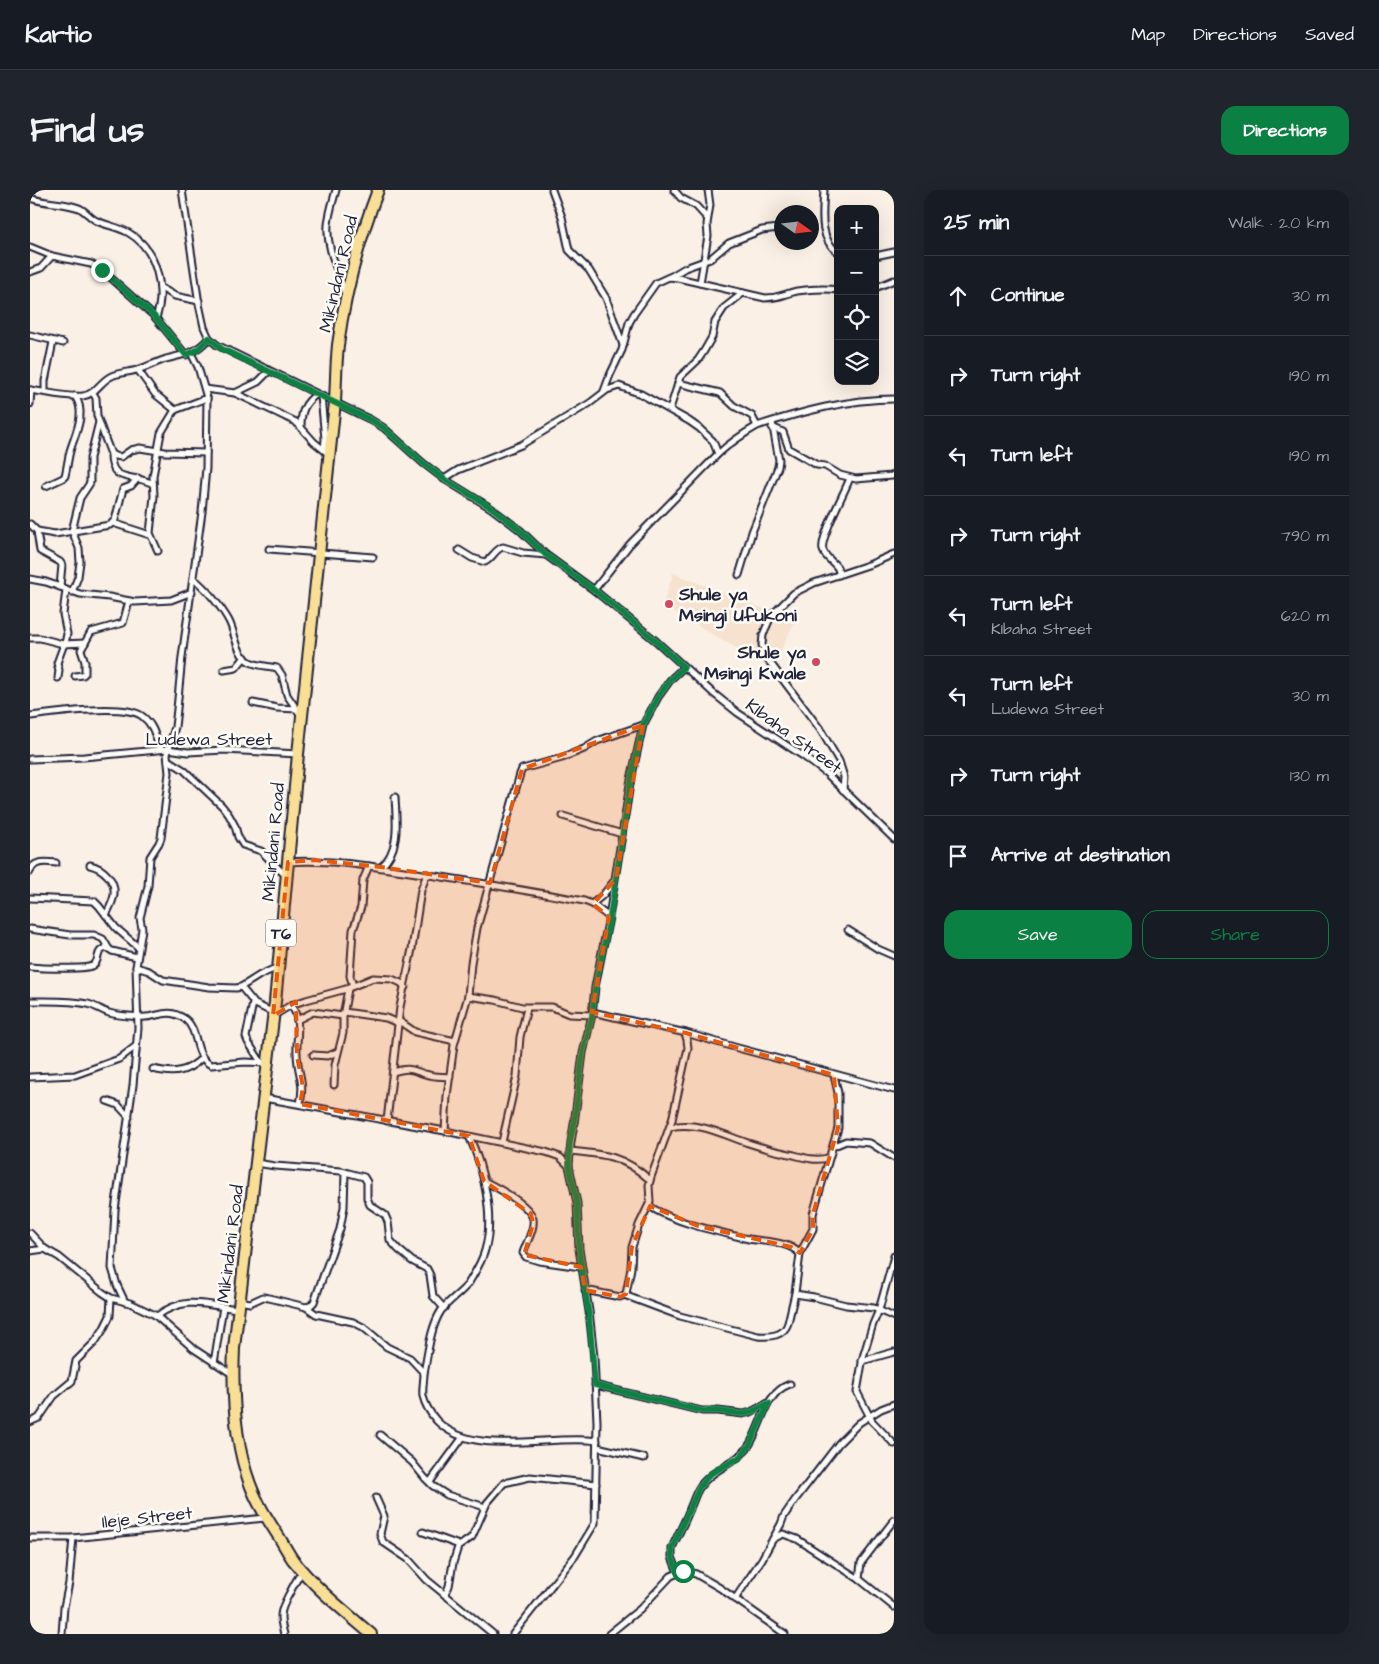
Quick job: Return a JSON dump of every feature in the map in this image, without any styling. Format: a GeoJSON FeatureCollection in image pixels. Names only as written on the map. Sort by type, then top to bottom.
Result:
{"type":"FeatureCollection","features":[{"type":"Feature","properties":{"kind":"highway","name":"Mikindani Road"},"geometry":{"type":"LineString","coordinates":[[371,1634],[324,1593],[293,1560],[266,1518],[250,1485],[237,1436],[233,1374],[234,1348],[264,1098],[264,1062],[273,1014],[278,967],[298,754],[299,713],[319,552],[327,452],[335,402],[338,347],[346,297],[366,222],[378,190]]}},
{"type":"Feature","properties":{"kind":"street"},"geometry":{"type":"LineString","coordinates":[[30,404],[31,390],[85,396],[93,393],[100,384],[112,375],[138,370],[164,360],[188,354],[204,344],[209,338],[204,327],[199,301],[182,190]]}},
{"type":"Feature","properties":{"kind":"street"},"geometry":{"type":"LineString","coordinates":[[336,190],[328,232],[346,297]]}},
{"type":"Feature","properties":{"kind":"street"},"geometry":{"type":"LineString","coordinates":[[552,190],[562,217],[569,250],[585,266],[606,298],[623,345]]}},
{"type":"Feature","properties":{"kind":"street"},"geometry":{"type":"LineString","coordinates":[[674,190],[681,198],[696,206],[707,218]]}},
{"type":"Feature","properties":{"kind":"street"},"geometry":{"type":"LineString","coordinates":[[700,283],[708,236],[707,218],[710,209],[708,190]]}},
{"type":"Feature","properties":{"kind":"street"},"geometry":{"type":"LineString","coordinates":[[824,190],[822,213],[824,227],[834,250]]}},
{"type":"Feature","properties":{"kind":"street"},"geometry":{"type":"LineString","coordinates":[[30,198],[77,207],[93,219],[130,234],[138,240],[146,249],[155,266],[161,288],[161,299],[156,318]]}},
{"type":"Feature","properties":{"kind":"street"},"geometry":{"type":"LineString","coordinates":[[604,392],[623,345],[630,320],[656,283],[684,268],[704,262],[729,243],[762,230],[774,229]]}},
{"type":"Feature","properties":{"kind":"street"},"geometry":{"type":"LineString","coordinates":[[30,247],[52,256],[91,264],[102,270],[156,318],[188,354],[198,367],[207,398],[202,512],[175,727],[168,749],[168,773],[161,838],[149,861],[149,881],[140,918],[142,929],[136,967],[138,1028],[133,1085],[114,1210],[112,1268],[117,1286],[125,1302]]}},
{"type":"Feature","properties":{"kind":"street"},"geometry":{"type":"LineString","coordinates":[[879,255],[894,252]]}},
{"type":"Feature","properties":{"kind":"street"},"geometry":{"type":"LineString","coordinates":[[30,272],[41,268],[52,256]]}},
{"type":"Feature","properties":{"kind":"street"},"geometry":{"type":"LineString","coordinates":[[669,277],[765,298],[774,298],[819,288],[834,290]]}},
{"type":"Feature","properties":{"kind":"street"},"geometry":{"type":"LineString","coordinates":[[879,286],[894,280]]}},
{"type":"Feature","properties":{"kind":"street"},"geometry":{"type":"LineString","coordinates":[[161,288],[175,296],[199,301]]}},
{"type":"Feature","properties":{"kind":"street"},"geometry":{"type":"LineString","coordinates":[[670,409],[681,375],[704,352],[712,337],[715,322],[724,308],[743,293]]}},
{"type":"Feature","properties":{"kind":"street"},"geometry":{"type":"LineString","coordinates":[[30,335],[62,343]]}},
{"type":"Feature","properties":{"kind":"street","name":"KIbaha Street"},"geometry":{"type":"LineString","coordinates":[[209,338],[222,349],[335,402],[384,428],[444,479],[492,508],[520,530],[546,555],[594,590],[656,641],[732,708],[827,774],[894,839]]}},
{"type":"Feature","properties":{"kind":"street"},"geometry":{"type":"LineString","coordinates":[[45,392],[45,381],[53,342]]}},
{"type":"Feature","properties":{"kind":"street"},"geometry":{"type":"LineString","coordinates":[[138,370],[156,394],[176,410]]}},
{"type":"Feature","properties":{"kind":"street"},"geometry":{"type":"LineString","coordinates":[[235,393],[258,382],[269,371]]}},
{"type":"Feature","properties":{"kind":"street"},"geometry":{"type":"LineString","coordinates":[[678,383],[720,394],[734,406],[752,416],[757,426]]}},
{"type":"Feature","properties":{"kind":"street"},"geometry":{"type":"LineString","coordinates":[[444,479],[458,470],[521,445],[590,403],[611,387],[622,386],[670,409],[699,428],[713,442],[718,454]]}},
{"type":"Feature","properties":{"kind":"street"},"geometry":{"type":"LineString","coordinates":[[205,389],[235,393],[296,422],[327,452]]}},
{"type":"Feature","properties":{"kind":"street"},"geometry":{"type":"LineString","coordinates":[[93,393],[96,398],[99,422],[111,454],[112,466],[123,476],[145,479],[153,484]]}},
{"type":"Feature","properties":{"kind":"street"},"geometry":{"type":"LineString","coordinates":[[301,427],[303,408],[307,402],[319,395],[327,452]]}},
{"type":"Feature","properties":{"kind":"street"},"geometry":{"type":"LineString","coordinates":[[46,486],[65,476],[80,416],[80,406],[75,396]]}},
{"type":"Feature","properties":{"kind":"street"},"geometry":{"type":"LineString","coordinates":[[158,551],[150,535],[154,496],[153,484],[161,433],[176,410],[207,398]]}},
{"type":"Feature","properties":{"kind":"street"},"geometry":{"type":"LineString","coordinates":[[594,590],[630,544],[718,454],[757,426],[772,424],[838,405],[894,399]]}},
{"type":"Feature","properties":{"kind":"street"},"geometry":{"type":"LineString","coordinates":[[72,592],[76,584],[80,562],[79,548],[72,531],[80,498],[90,483],[90,458],[99,422]]}},
{"type":"Feature","properties":{"kind":"street"},"geometry":{"type":"LineString","coordinates":[[772,424],[783,432],[789,449],[817,465],[825,466],[840,475],[864,479],[892,476],[894,474]]}},
{"type":"Feature","properties":{"kind":"street"},"geometry":{"type":"LineString","coordinates":[[739,575],[752,532],[778,468],[779,460],[772,424]]}},
{"type":"Feature","properties":{"kind":"street"},"geometry":{"type":"LineString","coordinates":[[111,454],[121,456],[131,450],[140,448],[206,453]]}},
{"type":"Feature","properties":{"kind":"street"},"geometry":{"type":"LineString","coordinates":[[113,523],[123,489],[131,486],[138,478]]}},
{"type":"Feature","properties":{"kind":"street"},"geometry":{"type":"LineString","coordinates":[[839,575],[838,567],[824,554],[822,545],[828,525],[850,478]]}},
{"type":"Feature","properties":{"kind":"street"},"geometry":{"type":"LineString","coordinates":[[30,524],[38,532],[55,534],[113,523],[150,535]]}},
{"type":"Feature","properties":{"kind":"street"},"geometry":{"type":"LineString","coordinates":[[38,532],[39,550],[62,565],[63,614],[67,634],[57,664],[59,670],[58,678]]}},
{"type":"Feature","properties":{"kind":"street"},"geometry":{"type":"LineString","coordinates":[[459,550],[472,558],[485,562],[492,557],[495,551],[504,547],[523,553],[546,555]]}},
{"type":"Feature","properties":{"kind":"street"},"geometry":{"type":"LineString","coordinates":[[268,549],[373,557]]}},
{"type":"Feature","properties":{"kind":"street"},"geometry":{"type":"LineString","coordinates":[[842,790],[844,777],[839,761],[820,729],[768,660],[762,645],[763,635],[771,616],[794,593],[894,554]]}},
{"type":"Feature","properties":{"kind":"street"},"geometry":{"type":"LineString","coordinates":[[30,579],[72,592],[129,602],[171,600],[192,592]]}},
{"type":"Feature","properties":{"kind":"street"},"geometry":{"type":"LineString","coordinates":[[194,580],[224,612],[233,631],[237,646],[245,657],[254,664],[279,670],[282,674],[287,695],[299,713]]}},
{"type":"Feature","properties":{"kind":"street"},"geometry":{"type":"LineString","coordinates":[[75,676],[81,676],[85,673],[85,662],[81,652],[93,631],[123,623],[129,602]]}},
{"type":"Feature","properties":{"kind":"street"},"geometry":{"type":"LineString","coordinates":[[30,638],[40,638],[64,644],[85,643]]}},
{"type":"Feature","properties":{"kind":"street"},"geometry":{"type":"LineString","coordinates":[[224,670],[236,668],[245,657]]}},
{"type":"Feature","properties":{"kind":"street"},"geometry":{"type":"LineString","coordinates":[[513,1634],[575,1556],[593,1529],[597,1515],[595,1385],[589,1316],[581,1267],[577,1203],[569,1166],[570,1152],[583,1053],[610,917],[622,834],[643,725],[658,697],[671,679],[684,667]]}},
{"type":"Feature","properties":{"kind":"street"},"geometry":{"type":"LineString","coordinates":[[253,703],[299,713]]}},
{"type":"Feature","properties":{"kind":"street"},"geometry":{"type":"LineString","coordinates":[[30,716],[117,709],[135,712],[147,720],[153,728],[160,749]]}},
{"type":"Feature","properties":{"kind":"street"},"geometry":{"type":"LineString","coordinates":[[445,1131],[447,1096],[455,1041],[468,996],[477,928],[522,770],[562,758],[584,749],[597,741],[643,725]]}},
{"type":"Feature","properties":{"kind":"street","name":"Ludewa Street"},"geometry":{"type":"LineString","coordinates":[[30,759],[84,757],[160,749],[188,752],[239,751],[298,754]]}},
{"type":"Feature","properties":{"kind":"street"},"geometry":{"type":"LineString","coordinates":[[168,760],[184,770],[222,806],[229,815],[243,845],[261,851],[286,876]]}},
{"type":"Feature","properties":{"kind":"street"},"geometry":{"type":"LineString","coordinates":[[381,867],[389,859],[395,839],[397,822],[395,797]]}},
{"type":"Feature","properties":{"kind":"street"},"geometry":{"type":"LineString","coordinates":[[563,816],[622,834]]}},
{"type":"Feature","properties":{"kind":"street"},"geometry":{"type":"LineString","coordinates":[[288,862],[314,860],[381,867],[490,883],[592,904],[610,917]]}},
{"type":"Feature","properties":{"kind":"street"},"geometry":{"type":"LineString","coordinates":[[30,872],[31,866],[34,864],[56,863]]}},
{"type":"Feature","properties":{"kind":"street"},"geometry":{"type":"LineString","coordinates":[[90,865],[104,871],[111,882],[114,895],[106,915]]}},
{"type":"Feature","properties":{"kind":"street"},"geometry":{"type":"LineString","coordinates":[[334,1085],[338,1052],[343,1033],[344,1014],[350,987],[353,930],[360,910],[363,880],[369,866]]}},
{"type":"Feature","properties":{"kind":"street"},"geometry":{"type":"LineString","coordinates":[[387,1121],[398,1022],[422,890],[427,874]]}},
{"type":"Feature","properties":{"kind":"street"},"geometry":{"type":"LineString","coordinates":[[592,904],[607,891],[616,879]]}},
{"type":"Feature","properties":{"kind":"street"},"geometry":{"type":"LineString","coordinates":[[30,898],[94,901],[116,928],[138,947]]}},
{"type":"Feature","properties":{"kind":"street"},"geometry":{"type":"LineString","coordinates":[[30,929],[70,935],[94,935],[104,939],[108,948],[112,951],[137,957]]}},
{"type":"Feature","properties":{"kind":"street"},"geometry":{"type":"LineString","coordinates":[[848,930],[878,949],[894,956]]}},
{"type":"Feature","properties":{"kind":"street"},"geometry":{"type":"LineString","coordinates":[[30,967],[69,968],[91,966],[95,963],[101,950],[108,948]]}},
{"type":"Feature","properties":{"kind":"street"},"geometry":{"type":"LineString","coordinates":[[136,967],[149,971],[163,980],[209,987],[241,987],[260,975],[278,967]]}},
{"type":"Feature","properties":{"kind":"street"},"geometry":{"type":"LineString","coordinates":[[241,987],[254,1003],[273,1014],[291,1005],[376,978],[392,978],[405,987]]}},
{"type":"Feature","properties":{"kind":"street"},"geometry":{"type":"LineString","coordinates":[[468,996],[527,1008],[552,1007],[569,1014],[592,1014],[685,1033],[894,1090]]}},
{"type":"Feature","properties":{"kind":"street"},"geometry":{"type":"LineString","coordinates":[[30,1001],[79,1002],[108,1013],[145,1018],[165,1013],[183,1018],[192,1029],[202,1058],[211,1065],[264,1062]]}},
{"type":"Feature","properties":{"kind":"street"},"geometry":{"type":"LineString","coordinates":[[254,1003],[246,1037],[264,1062]]}},
{"type":"Feature","properties":{"kind":"street"},"geometry":{"type":"LineString","coordinates":[[291,1005],[296,1012],[297,1020],[297,1056],[303,1087],[300,1104]]}},
{"type":"Feature","properties":{"kind":"street"},"geometry":{"type":"LineString","coordinates":[[502,1142],[517,1076],[521,1032],[527,1008]]}},
{"type":"Feature","properties":{"kind":"street"},"geometry":{"type":"LineString","coordinates":[[297,1020],[313,1012],[386,1018],[398,1022],[415,1032],[455,1041]]}},
{"type":"Feature","properties":{"kind":"street"},"geometry":{"type":"LineString","coordinates":[[624,1295],[630,1275],[632,1247],[642,1219],[650,1206],[650,1180],[670,1127],[688,1048],[688,1040],[685,1033]]}},
{"type":"Feature","properties":{"kind":"street"},"geometry":{"type":"LineString","coordinates":[[30,1077],[74,1076],[119,1059],[136,1046]]}},
{"type":"Feature","properties":{"kind":"street"},"geometry":{"type":"LineString","coordinates":[[313,1055],[328,1056],[338,1052]]}},
{"type":"Feature","properties":{"kind":"street"},"geometry":{"type":"LineString","coordinates":[[153,1069],[170,1073],[177,1072],[202,1058]]}},
{"type":"Feature","properties":{"kind":"street"},"geometry":{"type":"LineString","coordinates":[[392,1072],[405,1069],[419,1071],[428,1075],[450,1076]]}},
{"type":"Feature","properties":{"kind":"street"},"geometry":{"type":"LineString","coordinates":[[585,1290],[614,1296],[624,1295],[687,1318],[758,1336],[767,1337],[786,1330],[795,1294],[800,1253],[813,1229],[813,1214],[838,1128],[838,1093],[834,1075]]}},
{"type":"Feature","properties":{"kind":"street"},"geometry":{"type":"LineString","coordinates":[[264,1098],[553,1153],[569,1166]]}},
{"type":"Feature","properties":{"kind":"street"},"geometry":{"type":"LineString","coordinates":[[108,1101],[118,1105],[128,1117]]}},
{"type":"Feature","properties":{"kind":"street"},"geometry":{"type":"LineString","coordinates":[[670,1127],[686,1124],[750,1144],[810,1159],[828,1158]]}},
{"type":"Feature","properties":{"kind":"street"},"geometry":{"type":"LineString","coordinates":[[469,1136],[477,1152],[484,1181],[489,1233],[485,1252],[464,1289],[444,1308],[436,1323],[424,1373],[423,1397],[431,1413],[444,1428],[463,1437],[484,1441],[525,1442],[587,1439],[597,1441]]}},
{"type":"Feature","properties":{"kind":"street"},"geometry":{"type":"LineString","coordinates":[[834,1146],[846,1141],[870,1143],[894,1158]]}},
{"type":"Feature","properties":{"kind":"street"},"geometry":{"type":"LineString","coordinates":[[570,1152],[596,1153],[620,1159],[633,1166],[650,1180]]}},
{"type":"Feature","properties":{"kind":"street"},"geometry":{"type":"LineString","coordinates":[[256,1162],[275,1166],[345,1172],[366,1178],[368,1185],[367,1198],[370,1205],[385,1215],[388,1222],[390,1240],[412,1261],[427,1269],[430,1275],[433,1296],[444,1308]]}},
{"type":"Feature","properties":{"kind":"street"},"geometry":{"type":"LineString","coordinates":[[306,1306],[310,1306],[314,1302],[338,1238],[344,1207],[345,1172]]}},
{"type":"Feature","properties":{"kind":"street"},"geometry":{"type":"LineString","coordinates":[[484,1181],[516,1200],[531,1214],[533,1224],[524,1252],[526,1257],[581,1267]]}},
{"type":"Feature","properties":{"kind":"street"},"geometry":{"type":"LineString","coordinates":[[650,1206],[659,1212],[698,1226],[791,1247],[800,1253]]}},
{"type":"Feature","properties":{"kind":"street"},"geometry":{"type":"LineString","coordinates":[[30,1233],[45,1249],[59,1257],[102,1292],[111,1298],[157,1316],[188,1344],[233,1374]]}},
{"type":"Feature","properties":{"kind":"street"},"geometry":{"type":"LineString","coordinates":[[30,1252],[45,1249]]}},
{"type":"Feature","properties":{"kind":"street"},"geometry":{"type":"LineString","coordinates":[[894,1256],[892,1273],[873,1324],[862,1361],[857,1392],[869,1417],[894,1444]]}},
{"type":"Feature","properties":{"kind":"street"},"geometry":{"type":"LineString","coordinates":[[795,1294],[814,1296],[846,1305],[879,1310],[894,1317]]}},
{"type":"Feature","properties":{"kind":"street"},"geometry":{"type":"LineString","coordinates":[[157,1316],[168,1308],[185,1303],[223,1307],[250,1303],[263,1297],[269,1298],[306,1306],[316,1314],[352,1322],[363,1327],[387,1346],[410,1358],[424,1373]]}},
{"type":"Feature","properties":{"kind":"street"},"geometry":{"type":"LineString","coordinates":[[30,1422],[39,1418],[54,1396],[72,1381],[76,1361],[95,1342],[110,1316],[111,1298]]}},
{"type":"Feature","properties":{"kind":"street"},"geometry":{"type":"LineString","coordinates":[[214,1363],[223,1307]]}},
{"type":"Feature","properties":{"kind":"street"},"geometry":{"type":"LineString","coordinates":[[862,1361],[894,1352]]}},
{"type":"Feature","properties":{"kind":"street"},"geometry":{"type":"LineString","coordinates":[[678,1572],[672,1557],[672,1548],[699,1488],[710,1474],[739,1458],[749,1446],[769,1403],[781,1387],[790,1384]]}},
{"type":"Feature","properties":{"kind":"street"},"geometry":{"type":"LineString","coordinates":[[595,1385],[702,1411],[743,1414],[769,1403]]}},
{"type":"Feature","properties":{"kind":"street"},"geometry":{"type":"LineString","coordinates":[[735,1600],[762,1559],[784,1516],[839,1443],[855,1426],[894,1404]]}},
{"type":"Feature","properties":{"kind":"street"},"geometry":{"type":"LineString","coordinates":[[380,1435],[412,1462],[430,1482],[447,1495],[485,1507]]}},
{"type":"Feature","properties":{"kind":"street"},"geometry":{"type":"LineString","coordinates":[[430,1482],[463,1437]]}},
{"type":"Feature","properties":{"kind":"street"},"geometry":{"type":"LineString","coordinates":[[597,1447],[644,1458]]}},
{"type":"Feature","properties":{"kind":"street"},"geometry":{"type":"LineString","coordinates":[[423,1532],[459,1545],[468,1541],[472,1537],[485,1507],[496,1490],[504,1483],[512,1480],[530,1477],[596,1484]]}},
{"type":"Feature","properties":{"kind":"street"},"geometry":{"type":"LineString","coordinates":[[376,1498],[384,1516],[380,1539],[408,1559],[445,1596],[493,1634]]}},
{"type":"Feature","properties":{"kind":"street","name":"Ileje Street"},"geometry":{"type":"LineString","coordinates":[[30,1538],[73,1538],[266,1518]]}},
{"type":"Feature","properties":{"kind":"street"},"geometry":{"type":"LineString","coordinates":[[859,1579],[861,1563],[894,1520]]}},
{"type":"Feature","properties":{"kind":"street"},"geometry":{"type":"LineString","coordinates":[[781,1524],[787,1535]]}},
{"type":"Feature","properties":{"kind":"street"},"geometry":{"type":"LineString","coordinates":[[773,1539],[780,1535],[787,1535],[797,1539],[859,1579],[894,1607]]}},
{"type":"Feature","properties":{"kind":"street"},"geometry":{"type":"LineString","coordinates":[[62,1634],[73,1538]]}},
{"type":"Feature","properties":{"kind":"street"},"geometry":{"type":"LineString","coordinates":[[445,1596],[452,1578],[452,1563],[459,1545]]}},
{"type":"Feature","properties":{"kind":"street"},"geometry":{"type":"LineString","coordinates":[[284,1634],[280,1618],[282,1606],[294,1584],[304,1571]]}},
{"type":"Feature","properties":{"kind":"street"},"geometry":{"type":"LineString","coordinates":[[609,1634],[652,1598],[664,1582],[678,1572],[683,1571],[696,1574],[720,1588],[785,1634]]}},
{"type":"Feature","properties":{"kind":"street"},"geometry":{"type":"LineString","coordinates":[[773,1627],[777,1634]]}},
{"type":"Feature","properties":{"kind":"highlighted area"},"geometry":{"type":"Polygon","coordinates":[[[643,725],[616,879],[593,904],[609,917],[592,1012],[686,1033],[834,1075],[838,1128],[813,1214],[813,1229],[800,1253],[791,1247],[698,1226],[650,1206],[632,1247],[626,1294],[620,1297],[585,1290],[581,1267],[524,1255],[533,1224],[531,1214],[484,1181],[469,1136],[300,1104],[303,1087],[297,1056],[296,1002],[273,1016],[288,862],[314,860],[381,867],[490,883],[522,769],[643,725]]]}},
{"type":"Feature","properties":{"kind":"shaded area"},"geometry":{"type":"Polygon","coordinates":[[[673,573],[795,621],[772,669],[663,605],[673,573]]]}},
{"type":"Feature","properties":{"kind":"place","name":"Shule ya Msingi Ufukoni"},"geometry":{"type":"Point","coordinates":[669,604]}},
{"type":"Feature","properties":{"kind":"place","name":"Shule ya Msingi Kwale"},"geometry":{"type":"Point","coordinates":[816,662]}},
{"type":"Feature","properties":{"kind":"route"},"geometry":{"type":"LineString","coordinates":[[102,270],[154,316],[186,355],[197,350],[209,338],[222,349],[335,402],[384,428],[444,479],[492,508],[520,530],[546,555],[594,590],[656,641],[684,667],[671,679],[658,697],[643,725],[630,784],[610,917],[595,987],[592,1016],[583,1053],[570,1142],[569,1166],[577,1203],[579,1249],[594,1357],[595,1385],[702,1411],[743,1414],[769,1403],[749,1446],[739,1458],[710,1474],[699,1488],[672,1548],[671,1554],[678,1572],[683,1571]]}}]}
